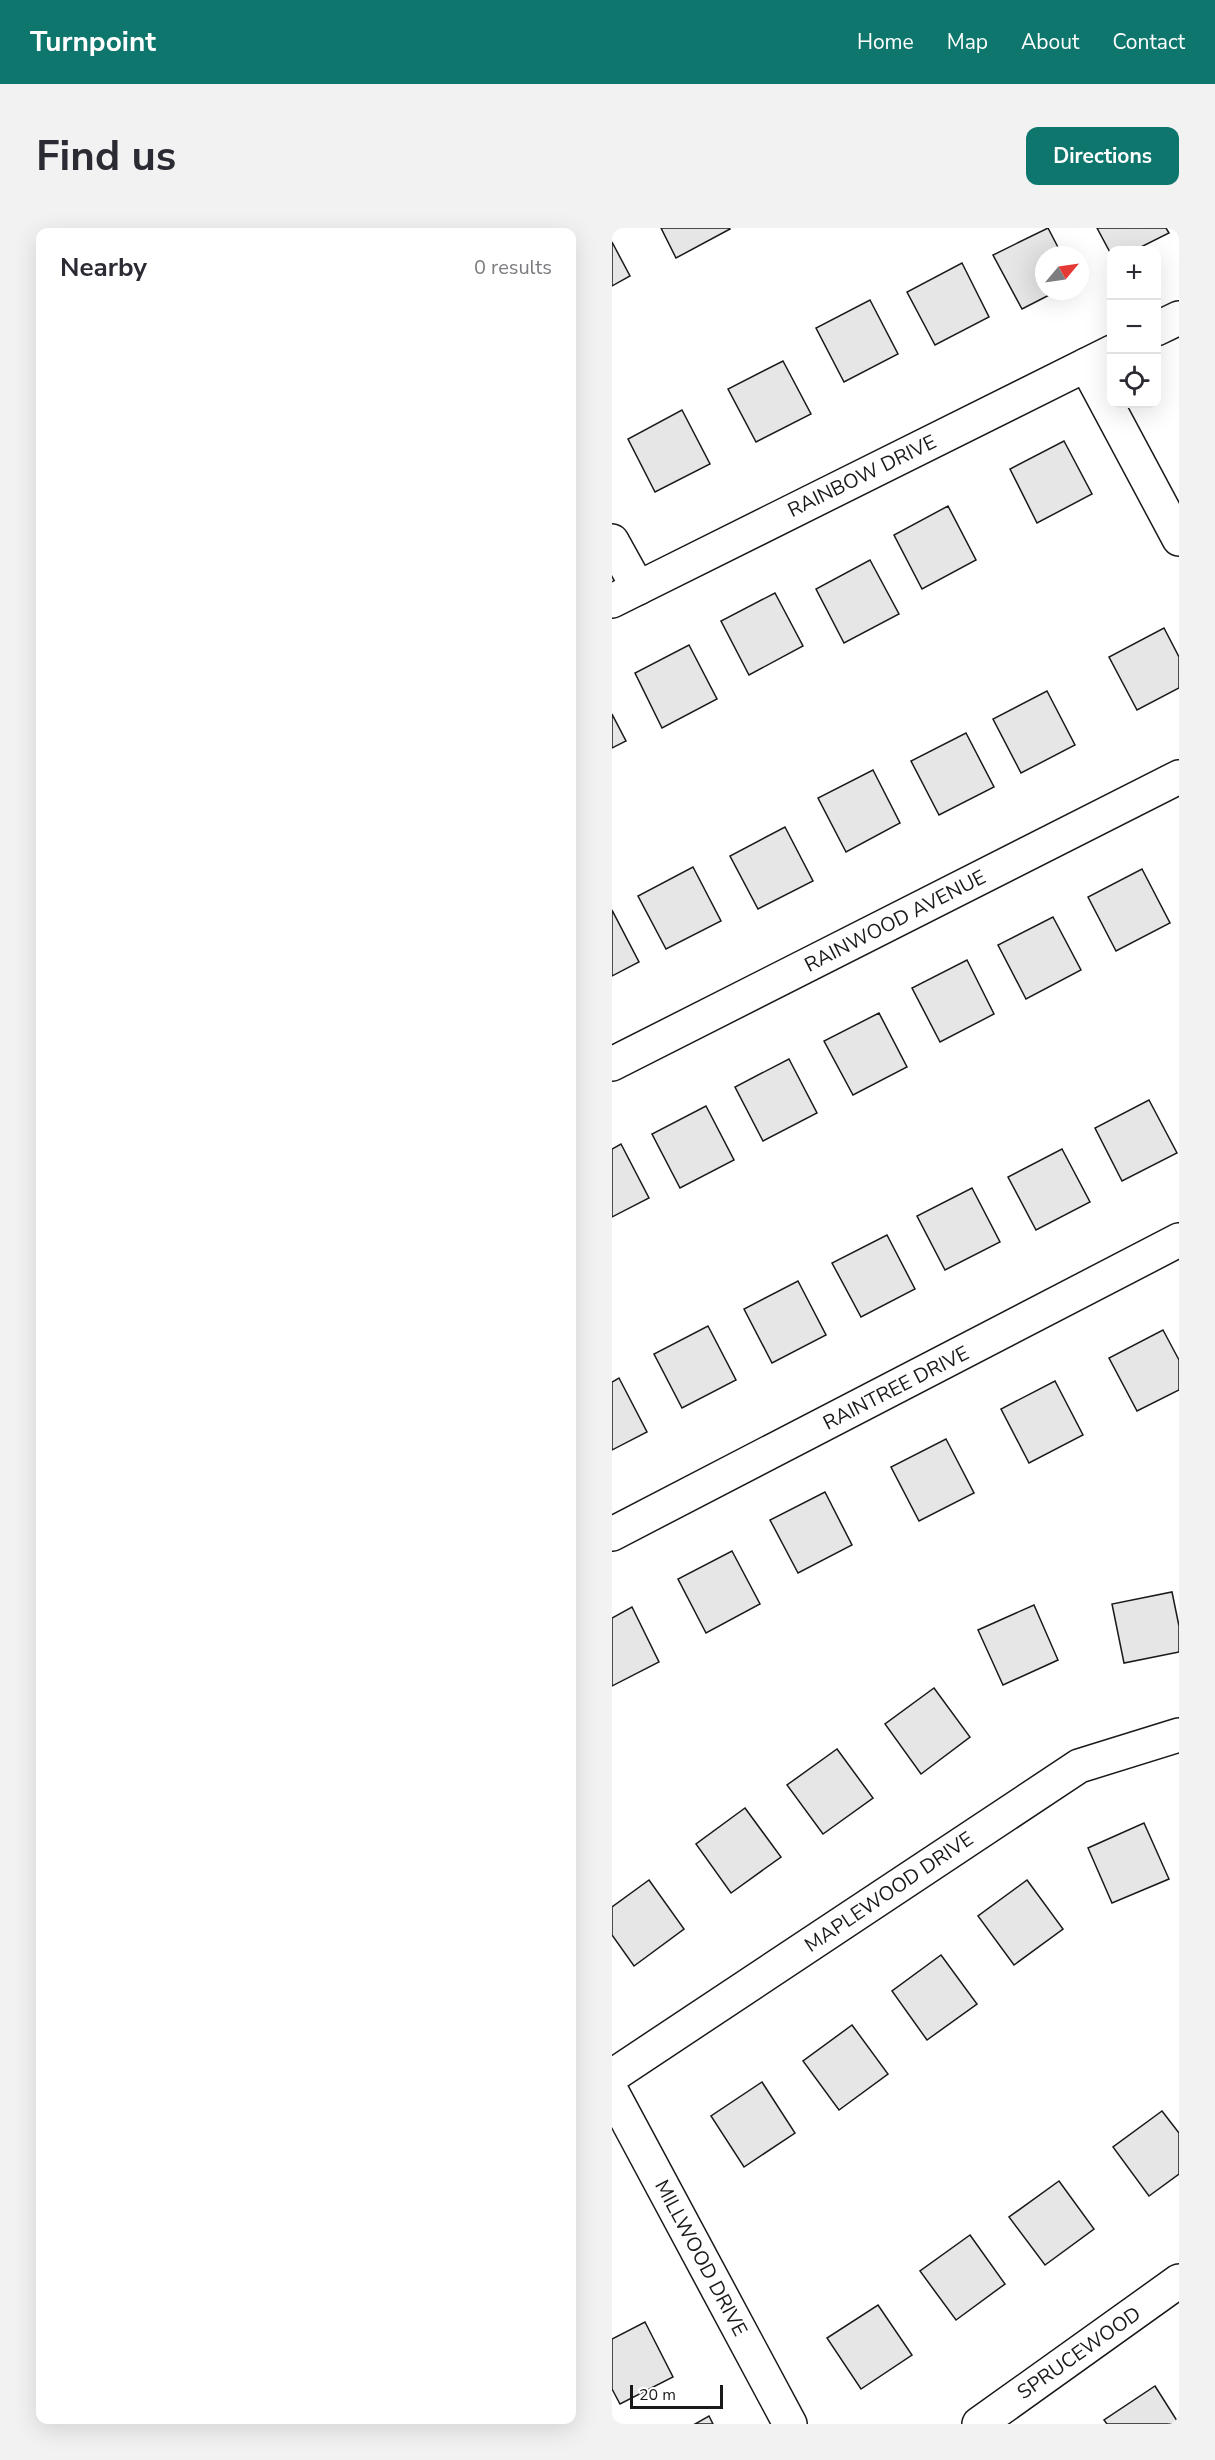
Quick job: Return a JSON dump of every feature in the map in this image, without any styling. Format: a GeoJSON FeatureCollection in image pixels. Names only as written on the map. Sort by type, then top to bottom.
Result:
{"type":"FeatureCollection","features":[{"type":"Feature","properties":{"kind":"street"},"geometry":{"type":"LineString","coordinates":[[1161,327],[1179,318]]}},
{"type":"Feature","properties":{"kind":"street"},"geometry":{"type":"LineString","coordinates":[[1099,358],[1179,539]]}},
{"type":"Feature","properties":{"kind":"street","name":"RAINBOW DRIVE"},"geometry":{"type":"LineString","coordinates":[[625,594],[1099,358]]}},
{"type":"Feature","properties":{"kind":"street"},"geometry":{"type":"LineString","coordinates":[[612,541],[625,594]]}},
{"type":"Feature","properties":{"kind":"street","name":"RAINWOOD AVENUE"},"geometry":{"type":"LineString","coordinates":[[612,1065],[1179,777]]}},
{"type":"Feature","properties":{"kind":"street","name":"RAINTREE DRIVE"},"geometry":{"type":"LineString","coordinates":[[612,1534],[1179,1240]]}},
{"type":"Feature","properties":{"kind":"street","name":"MAPLEWOOD DRIVE"},"geometry":{"type":"LineString","coordinates":[[612,2076],[1079,1766],[1179,1735]]}},
{"type":"Feature","properties":{"kind":"street","name":"MILLWOOD DRIVE"},"geometry":{"type":"LineString","coordinates":[[612,2092],[790,2424]]}},
{"type":"Feature","properties":{"kind":"street","name":"SPRUCEWOOD"},"geometry":{"type":"LineString","coordinates":[[979,2424],[1179,2282]]}},
{"type":"Feature","properties":{"kind":"building"},"geometry":{"type":"Polygon","coordinates":[[[661,228],[729,228],[730,229],[676,258],[661,228]]]}},
{"type":"Feature","properties":{"kind":"building"},"geometry":{"type":"Polygon","coordinates":[[[1048,228],[1057,246],[1035,246],[1035,300],[1040,300],[1022,309],[993,255],[1048,228]]]}},
{"type":"Feature","properties":{"kind":"building"},"geometry":{"type":"Polygon","coordinates":[[[1097,228],[1166,228],[1169,233],[1143,246],[1107,247],[1097,228]]]}},
{"type":"Feature","properties":{"kind":"building"},"geometry":{"type":"Polygon","coordinates":[[[612,242],[630,276],[612,286],[612,242]]]}},
{"type":"Feature","properties":{"kind":"building"},"geometry":{"type":"Polygon","coordinates":[[[962,263],[989,317],[935,345],[907,292],[962,263]]]}},
{"type":"Feature","properties":{"kind":"building"},"geometry":{"type":"Polygon","coordinates":[[[870,300],[898,354],[844,382],[816,328],[870,300]]]}},
{"type":"Feature","properties":{"kind":"building"},"geometry":{"type":"Polygon","coordinates":[[[783,361],[811,414],[756,442],[728,389],[783,361]]]}},
{"type":"Feature","properties":{"kind":"building"},"geometry":{"type":"Polygon","coordinates":[[[682,410],[710,464],[655,492],[628,439],[682,410]]]}},
{"type":"Feature","properties":{"kind":"building"},"geometry":{"type":"Polygon","coordinates":[[[1064,441],[1092,494],[1037,523],[1010,469],[1064,441]]]}},
{"type":"Feature","properties":{"kind":"building"},"geometry":{"type":"Polygon","coordinates":[[[948,506],[976,560],[922,589],[894,535],[948,506]]]}},
{"type":"Feature","properties":{"kind":"building"},"geometry":{"type":"Polygon","coordinates":[[[870,560],[899,614],[844,643],[816,589],[870,560]]]}},
{"type":"Feature","properties":{"kind":"building"},"geometry":{"type":"Polygon","coordinates":[[[775,593],[803,646],[749,675],[721,621],[775,593]]]}},
{"type":"Feature","properties":{"kind":"building"},"geometry":{"type":"Polygon","coordinates":[[[1164,628],[1179,657],[1179,688],[1137,710],[1109,657],[1164,628]]]}},
{"type":"Feature","properties":{"kind":"building"},"geometry":{"type":"Polygon","coordinates":[[[689,645],[717,699],[662,728],[635,673],[689,645]]]}},
{"type":"Feature","properties":{"kind":"building"},"geometry":{"type":"Polygon","coordinates":[[[1047,691],[1075,745],[1021,773],[993,719],[1047,691]]]}},
{"type":"Feature","properties":{"kind":"building"},"geometry":{"type":"Polygon","coordinates":[[[612,714],[626,741],[612,748],[612,714]]]}},
{"type":"Feature","properties":{"kind":"building"},"geometry":{"type":"Polygon","coordinates":[[[966,733],[994,787],[939,815],[911,761],[966,733]]]}},
{"type":"Feature","properties":{"kind":"building"},"geometry":{"type":"Polygon","coordinates":[[[873,770],[900,823],[846,852],[818,798],[873,770]]]}},
{"type":"Feature","properties":{"kind":"building"},"geometry":{"type":"Polygon","coordinates":[[[785,827],[813,881],[758,909],[730,856],[785,827]]]}},
{"type":"Feature","properties":{"kind":"building"},"geometry":{"type":"Polygon","coordinates":[[[693,867],[721,921],[666,949],[638,896],[693,867]]]}},
{"type":"Feature","properties":{"kind":"building"},"geometry":{"type":"Polygon","coordinates":[[[1142,869],[1170,923],[1116,951],[1088,897],[1142,869]]]}},
{"type":"Feature","properties":{"kind":"building"},"geometry":{"type":"Polygon","coordinates":[[[612,910],[639,962],[612,976],[612,910]]]}},
{"type":"Feature","properties":{"kind":"building"},"geometry":{"type":"Polygon","coordinates":[[[1053,917],[1081,970],[1026,999],[998,945],[1053,917]]]}},
{"type":"Feature","properties":{"kind":"building"},"geometry":{"type":"Polygon","coordinates":[[[967,960],[994,1014],[940,1042],[912,988],[967,960]]]}},
{"type":"Feature","properties":{"kind":"building"},"geometry":{"type":"Polygon","coordinates":[[[879,1013],[907,1067],[853,1095],[824,1041],[879,1013]]]}},
{"type":"Feature","properties":{"kind":"building"},"geometry":{"type":"Polygon","coordinates":[[[789,1059],[817,1113],[763,1141],[735,1087],[789,1059]]]}},
{"type":"Feature","properties":{"kind":"building"},"geometry":{"type":"Polygon","coordinates":[[[1149,1100],[1177,1153],[1122,1181],[1095,1128],[1149,1100]]]}},
{"type":"Feature","properties":{"kind":"building"},"geometry":{"type":"Polygon","coordinates":[[[706,1106],[734,1160],[680,1188],[652,1134],[706,1106]]]}},
{"type":"Feature","properties":{"kind":"building"},"geometry":{"type":"Polygon","coordinates":[[[621,1144],[649,1198],[612,1217],[612,1149],[621,1144]]]}},
{"type":"Feature","properties":{"kind":"building"},"geometry":{"type":"Polygon","coordinates":[[[1062,1149],[1090,1202],[1036,1230],[1008,1177],[1062,1149]]]}},
{"type":"Feature","properties":{"kind":"building"},"geometry":{"type":"Polygon","coordinates":[[[972,1188],[1000,1242],[945,1270],[917,1216],[972,1188]]]}},
{"type":"Feature","properties":{"kind":"building"},"geometry":{"type":"Polygon","coordinates":[[[887,1235],[915,1289],[861,1317],[832,1263],[887,1235]]]}},
{"type":"Feature","properties":{"kind":"building"},"geometry":{"type":"Polygon","coordinates":[[[798,1281],[826,1335],[772,1363],[744,1309],[798,1281]]]}},
{"type":"Feature","properties":{"kind":"building"},"geometry":{"type":"Polygon","coordinates":[[[708,1326],[736,1380],[682,1408],[654,1354],[708,1326]]]}},
{"type":"Feature","properties":{"kind":"building"},"geometry":{"type":"Polygon","coordinates":[[[1163,1330],[1179,1360],[1179,1390],[1137,1411],[1109,1358],[1163,1330]]]}},
{"type":"Feature","properties":{"kind":"building"},"geometry":{"type":"Polygon","coordinates":[[[619,1378],[647,1432],[612,1450],[612,1382],[619,1378]]]}},
{"type":"Feature","properties":{"kind":"building"},"geometry":{"type":"Polygon","coordinates":[[[1055,1381],[1083,1435],[1029,1463],[1001,1409],[1055,1381]]]}},
{"type":"Feature","properties":{"kind":"building"},"geometry":{"type":"Polygon","coordinates":[[[946,1439],[974,1493],[919,1521],[891,1467],[946,1439]]]}},
{"type":"Feature","properties":{"kind":"building"},"geometry":{"type":"Polygon","coordinates":[[[825,1492],[852,1545],[798,1573],[770,1520],[825,1492]]]}},
{"type":"Feature","properties":{"kind":"building"},"geometry":{"type":"Polygon","coordinates":[[[732,1551],[760,1604],[706,1633],[678,1579],[732,1551]]]}},
{"type":"Feature","properties":{"kind":"building"},"geometry":{"type":"Polygon","coordinates":[[[1172,1592],[1179,1626],[1179,1652],[1124,1663],[1112,1604],[1172,1592]]]}},
{"type":"Feature","properties":{"kind":"building"},"geometry":{"type":"Polygon","coordinates":[[[1034,1605],[1058,1660],[1003,1685],[978,1630],[1034,1605]]]}},
{"type":"Feature","properties":{"kind":"building"},"geometry":{"type":"Polygon","coordinates":[[[632,1607],[659,1662],[612,1686],[612,1618],[632,1607]]]}},
{"type":"Feature","properties":{"kind":"building"},"geometry":{"type":"Polygon","coordinates":[[[934,1688],[970,1737],[921,1774],[885,1724],[934,1688]]]}},
{"type":"Feature","properties":{"kind":"building"},"geometry":{"type":"Polygon","coordinates":[[[837,1749],[873,1798],[823,1834],[787,1785],[837,1749]]]}},
{"type":"Feature","properties":{"kind":"building"},"geometry":{"type":"Polygon","coordinates":[[[745,1808],[781,1857],[731,1893],[696,1844],[745,1808]]]}},
{"type":"Feature","properties":{"kind":"building"},"geometry":{"type":"Polygon","coordinates":[[[1144,1823],[1169,1879],[1112,1903],[1088,1848],[1144,1823]]]}},
{"type":"Feature","properties":{"kind":"building"},"geometry":{"type":"Polygon","coordinates":[[[649,1880],[684,1929],[634,1966],[612,1935],[612,1907],[649,1880]]]}},
{"type":"Feature","properties":{"kind":"building"},"geometry":{"type":"Polygon","coordinates":[[[1027,1880],[1063,1929],[1014,1965],[978,1916],[1027,1880]]]}},
{"type":"Feature","properties":{"kind":"building"},"geometry":{"type":"Polygon","coordinates":[[[941,1955],[977,2004],[927,2040],[892,1991],[941,1955]]]}},
{"type":"Feature","properties":{"kind":"building"},"geometry":{"type":"Polygon","coordinates":[[[852,2025],[888,2074],[839,2110],[803,2061],[852,2025]]]}},
{"type":"Feature","properties":{"kind":"building"},"geometry":{"type":"Polygon","coordinates":[[[762,2082],[795,2133],[744,2167],[711,2116],[762,2082]]]}},
{"type":"Feature","properties":{"kind":"building"},"geometry":{"type":"Polygon","coordinates":[[[1162,2111],[1179,2133],[1179,2174],[1149,2196],[1113,2147],[1162,2111]]]}},
{"type":"Feature","properties":{"kind":"building"},"geometry":{"type":"Polygon","coordinates":[[[1059,2181],[1094,2229],[1045,2265],[1009,2217],[1059,2181]]]}},
{"type":"Feature","properties":{"kind":"building"},"geometry":{"type":"Polygon","coordinates":[[[970,2235],[1005,2284],[956,2320],[920,2271],[970,2235]]]}},
{"type":"Feature","properties":{"kind":"building"},"geometry":{"type":"Polygon","coordinates":[[[878,2305],[912,2355],[861,2389],[827,2338],[878,2305]]]}},
{"type":"Feature","properties":{"kind":"building"},"geometry":{"type":"Polygon","coordinates":[[[645,2322],[673,2377],[620,2404],[612,2389],[612,2339],[645,2322]]]}},
{"type":"Feature","properties":{"kind":"building"},"geometry":{"type":"Polygon","coordinates":[[[1155,2386],[1179,2424],[1107,2424],[1104,2420],[1155,2386]]]}},
{"type":"Feature","properties":{"kind":"building"},"geometry":{"type":"Polygon","coordinates":[[[709,2416],[713,2424],[695,2424],[709,2416]]]}}]}
